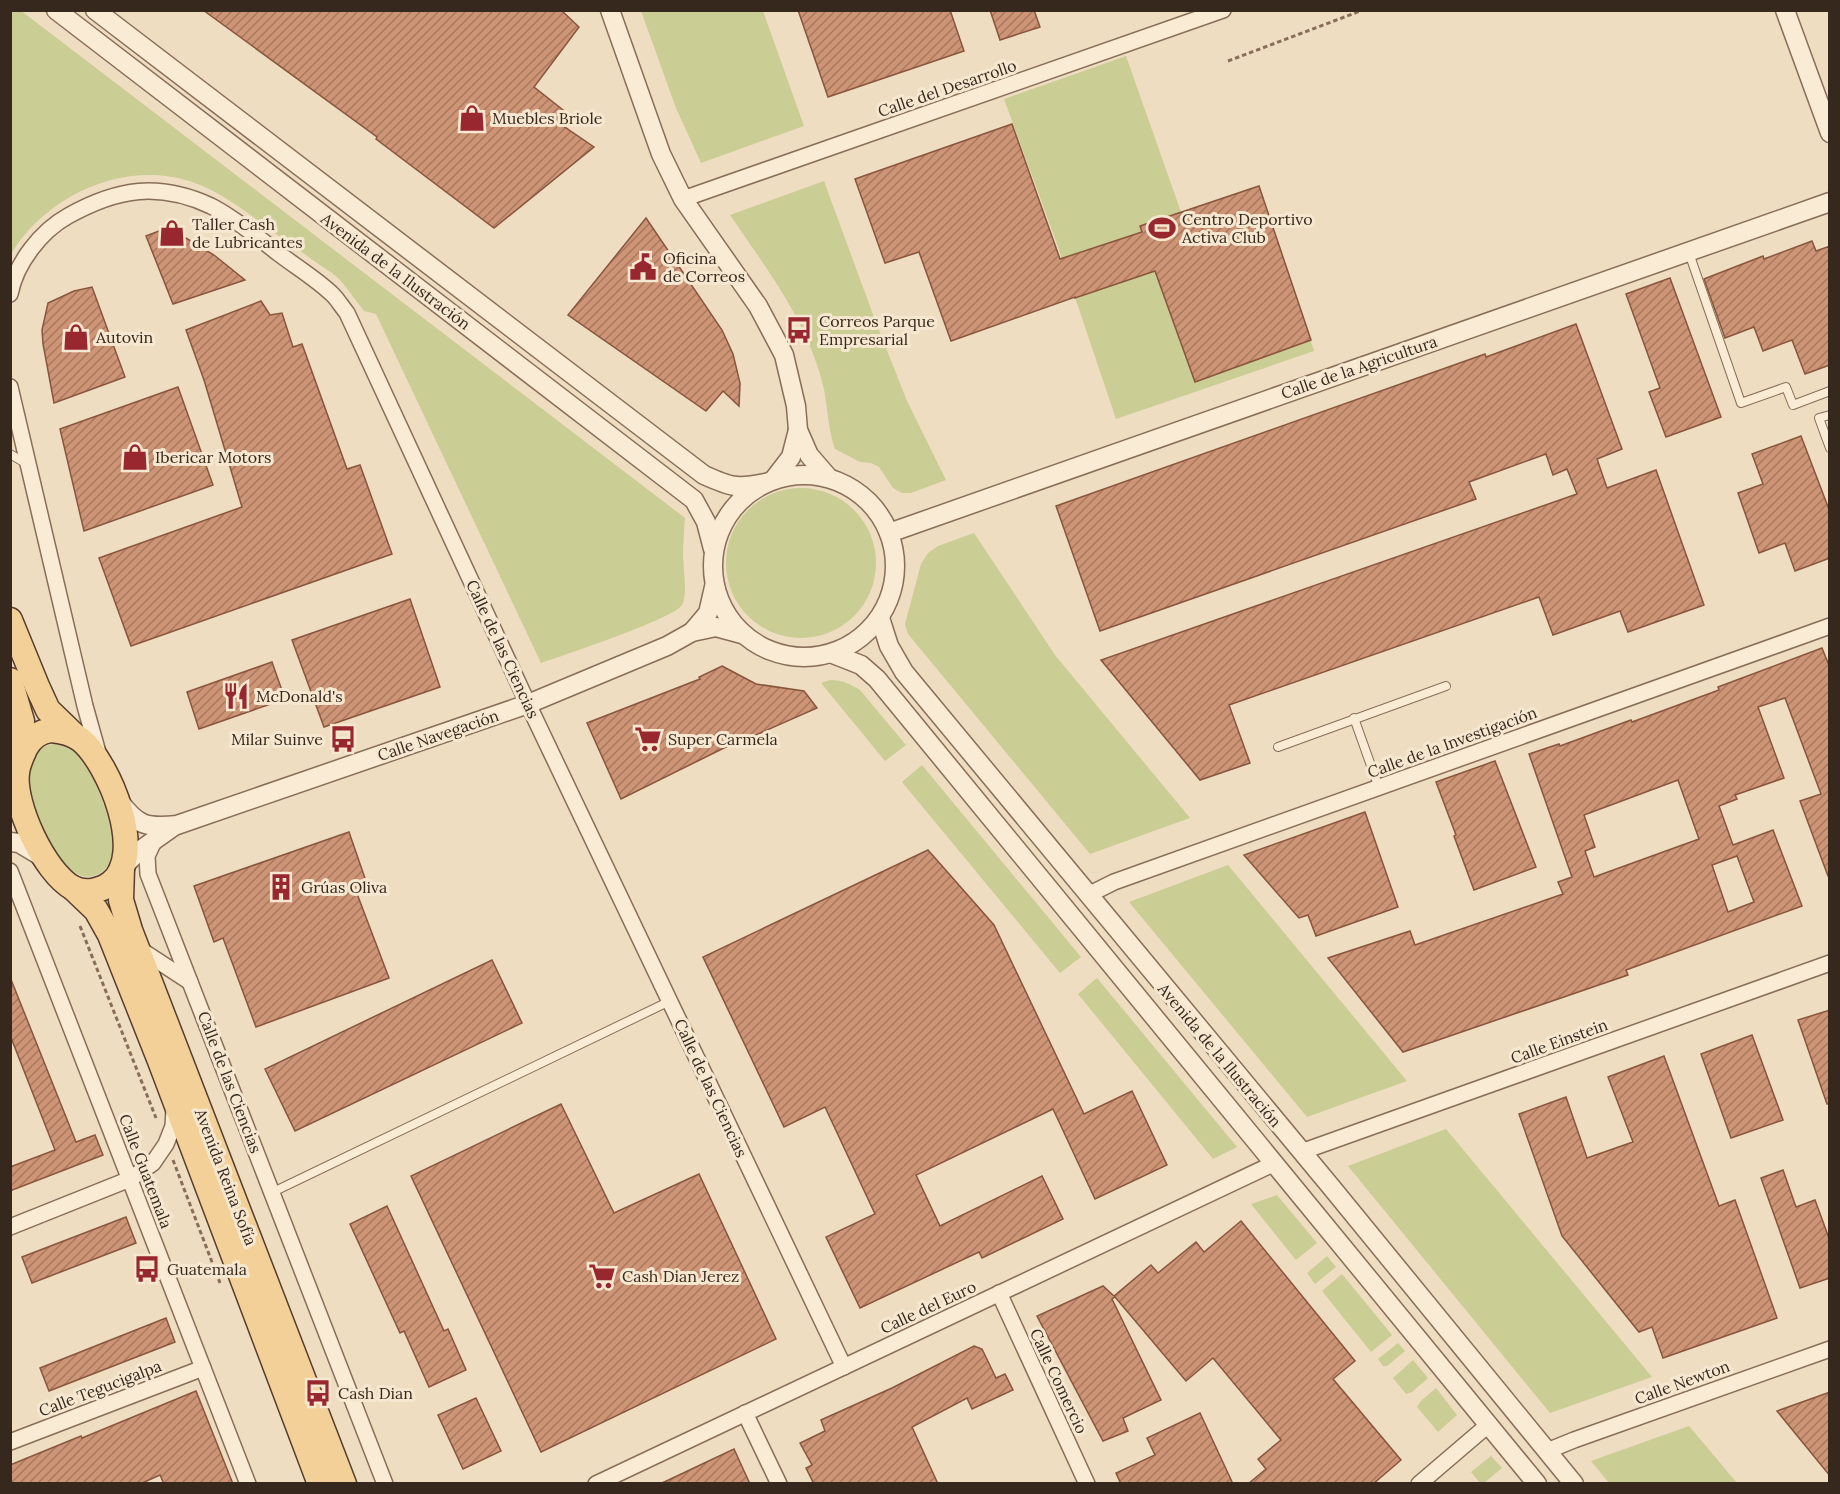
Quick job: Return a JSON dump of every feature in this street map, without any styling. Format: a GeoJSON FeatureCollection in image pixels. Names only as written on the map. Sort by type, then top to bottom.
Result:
{"type":"FeatureCollection","features":[{"type":"Feature","properties":{"kind":"main road"},"geometry":{"type":"LineString","coordinates":[[10,620],[48,710],[91,750],[100,762],[115,795],[120,810],[125,849],[122,868],[116,879],[102,889],[90,891],[73,888],[59,877],[33,838],[19,797],[16,773],[22,721],[10,680]]}},
{"type":"Feature","properties":{"kind":"main road"},"geometry":{"type":"LineString","coordinates":[[16,773],[31,740],[43,732],[60,731],[75,736]]}},
{"type":"Feature","properties":{"kind":"main road","name":"Avenida Reina Sofía"},"geometry":{"type":"LineString","coordinates":[[122,868],[121,900],[136,947],[344,1484]]}},
{"type":"Feature","properties":{"kind":"main road","name":"Avenida Reina Sofía"},"geometry":{"type":"LineString","coordinates":[[73,888],[96,910],[110,935],[320,1484]]}},
{"type":"Feature","properties":{"kind":"street","name":"Avenida de la Ilustración"},"geometry":{"type":"LineString","coordinates":[[56,10],[694,500],[706,522],[713,549]]}},
{"type":"Feature","properties":{"kind":"street","name":"Avenida de la Ilustración"},"geometry":{"type":"LineString","coordinates":[[95,10],[704,475],[724,484],[742,488],[770,481]]}},
{"type":"Feature","properties":{"kind":"street"},"geometry":{"type":"LineString","coordinates":[[610,10],[661,154],[683,199],[758,306],[784,355],[796,406],[798,430],[809,455],[828,477]]}},
{"type":"Feature","properties":{"kind":"street","name":"Calle del Desarrollo"},"geometry":{"type":"LineString","coordinates":[[683,199],[1223,10]]}},
{"type":"Feature","properties":{"kind":"street"},"geometry":{"type":"LineString","coordinates":[[1785,10],[1830,133]]}},
{"type":"Feature","properties":{"kind":"street","name":"Calle de las Ciencias"},"geometry":{"type":"LineString","coordinates":[[10,294],[23,262],[38,239],[57,222],[84,207],[114,195],[148,189],[177,194],[212,207],[251,232],[332,294],[347,313],[528,704],[844,1367]]}},
{"type":"Feature","properties":{"kind":"street","name":"Calle de la Agricultura"},"geometry":{"type":"LineString","coordinates":[[889,533],[1830,202]]}},
{"type":"Feature","properties":{"kind":"street"},"geometry":{"type":"LineString","coordinates":[[10,387],[100,762]]}},
{"type":"Feature","properties":{"kind":"street"},"geometry":{"type":"LineString","coordinates":[[770,481],[791,457],[798,430]]}},
{"type":"Feature","properties":{"kind":"street"},"geometry":{"type":"LineString","coordinates":[[802,474],[828,477],[854,489],[877,511],[889,533],[896,572],[888,603],[880,618],[860,640],[833,654],[796,658],[767,651],[742,634],[726,615],[714,588],[713,549],[720,528],[728,514],[747,494],[770,481],[802,474]]}},
{"type":"Feature","properties":{"kind":"street","name":"Calle Navegación"},"geometry":{"type":"LineString","coordinates":[[692,632],[708,613],[714,588]]}},
{"type":"Feature","properties":{"kind":"street","name":"Avenida de la Ilustración"},"geometry":{"type":"LineString","coordinates":[[880,618],[889,646],[904,672],[1574,1484]]}},
{"type":"Feature","properties":{"kind":"street","name":"Calle de la Investigación"},"geometry":{"type":"LineString","coordinates":[[1088,895],[1114,882],[1830,626]]}},
{"type":"Feature","properties":{"kind":"street","name":"Calle Navegación"},"geometry":{"type":"LineString","coordinates":[[177,825],[528,704],[667,646],[692,632],[716,627],[742,634]]}},
{"type":"Feature","properties":{"kind":"street","name":"Avenida de la Ilustración"},"geometry":{"type":"LineString","coordinates":[[833,654],[861,665],[878,679],[1537,1484]]}},
{"type":"Feature","properties":{"kind":"street"},"geometry":{"type":"LineString","coordinates":[[115,795],[128,813],[139,822],[155,827],[177,825]]}},
{"type":"Feature","properties":{"kind":"street"},"geometry":{"type":"LineString","coordinates":[[122,868],[139,851],[177,825]]}},
{"type":"Feature","properties":{"kind":"street","name":"Calle de las Ciencias"},"geometry":{"type":"LineString","coordinates":[[155,839],[147,856],[148,874],[385,1484]]}},
{"type":"Feature","properties":{"kind":"street"},"geometry":{"type":"LineString","coordinates":[[10,842],[19,843],[45,858]]}},
{"type":"Feature","properties":{"kind":"street","name":"Calle Guatemala"},"geometry":{"type":"LineString","coordinates":[[10,871],[248,1484]]}},
{"type":"Feature","properties":{"kind":"street"},"geometry":{"type":"LineString","coordinates":[[136,947],[190,982]]}},
{"type":"Feature","properties":{"kind":"street","name":"Calle Einstein"},"geometry":{"type":"LineString","coordinates":[[1301,1152],[1830,963]]}},
{"type":"Feature","properties":{"kind":"street"},"geometry":{"type":"LineString","coordinates":[[10,1227],[130,1179],[153,1163],[166,1144],[173,1126],[174,1099]]}},
{"type":"Feature","properties":{"kind":"street","name":"Calle del Euro"},"geometry":{"type":"LineString","coordinates":[[596,1484],[1275,1162]]}},
{"type":"Feature","properties":{"kind":"street","name":"Calle Comercio"},"geometry":{"type":"LineString","coordinates":[[999,1293],[1087,1484]]}},
{"type":"Feature","properties":{"kind":"street","name":"Calle Newton"},"geometry":{"type":"LineString","coordinates":[[1547,1451],[1830,1349]]}},
{"type":"Feature","properties":{"kind":"street","name":"Calle Tegucigalpa"},"geometry":{"type":"LineString","coordinates":[[10,1442],[203,1368]]}},
{"type":"Feature","properties":{"kind":"street"},"geometry":{"type":"LineString","coordinates":[[745,1413],[779,1484]]}},
{"type":"Feature","properties":{"kind":"street"},"geometry":{"type":"LineString","coordinates":[[1419,1484],[1488,1425]]}},
{"type":"Feature","properties":{"kind":"lane"},"geometry":{"type":"LineString","coordinates":[[1689,251],[1741,403],[1786,387],[1793,405],[1830,391]]}},
{"type":"Feature","properties":{"kind":"lane"},"geometry":{"type":"LineString","coordinates":[[1830,415],[1819,418],[1830,448]]}},
{"type":"Feature","properties":{"kind":"lane"},"geometry":{"type":"LineString","coordinates":[[10,454],[29,465]]}},
{"type":"Feature","properties":{"kind":"lane"},"geometry":{"type":"LineString","coordinates":[[1278,747],[1446,686]]}},
{"type":"Feature","properties":{"kind":"lane"},"geometry":{"type":"LineString","coordinates":[[1354,718],[1379,788]]}},
{"type":"Feature","properties":{"kind":"lane"},"geometry":{"type":"LineString","coordinates":[[273,1192],[670,1001]]}},
{"type":"Feature","properties":{"kind":"path"},"geometry":{"type":"LineString","coordinates":[[1228,61],[1363,10]]}},
{"type":"Feature","properties":{"kind":"green space"},"geometry":{"type":"Polygon","coordinates":[[[20,10],[685,518],[683,555],[685,588],[682,605],[660,619],[541,663],[376,314],[364,311],[334,275],[217,193],[195,183],[169,176],[143,175],[116,179],[91,187],[45,214],[26,233],[11,254],[10,11],[20,10]]]}},
{"type":"Feature","properties":{"kind":"green space"},"geometry":{"type":"Polygon","coordinates":[[[641,11],[763,11],[804,126],[701,163],[676,108],[641,11]]]}},
{"type":"Feature","properties":{"kind":"green space","name":"Centro Deportivo Activa Club"},"geometry":{"type":"Polygon","coordinates":[[[1126,56],[1181,212],[1259,186],[1314,351],[1116,419],[1057,244],[1004,99],[1126,56]]]}},
{"type":"Feature","properties":{"kind":"green space"},"geometry":{"type":"Polygon","coordinates":[[[824,181],[907,401],[946,480],[911,493],[902,493],[893,488],[879,467],[871,463],[860,462],[835,449],[822,381],[806,336],[783,294],[730,215],[824,181]]]}},
{"type":"Feature","properties":{"kind":"green space"},"geometry":{"type":"Polygon","coordinates":[[[801,488],[830,494],[854,510],[870,534],[876,563],[870,592],[854,616],[830,632],[801,638],[772,632],[748,616],[732,592],[726,563],[732,534],[748,510],[772,494],[801,488]]]}},
{"type":"Feature","properties":{"kind":"green space"},"geometry":{"type":"Polygon","coordinates":[[[974,533],[1055,655],[1190,818],[1090,854],[908,634],[905,624],[921,564],[928,553],[938,546],[974,533]]]}},
{"type":"Feature","properties":{"kind":"green space"},"geometry":{"type":"Polygon","coordinates":[[[830,680],[846,683],[860,690],[906,745],[885,761],[821,683],[830,680]]]}},
{"type":"Feature","properties":{"kind":"green space"},"geometry":{"type":"Polygon","coordinates":[[[57,743],[71,745],[79,753],[96,784],[109,823],[112,856],[108,866],[92,876],[76,873],[60,859],[47,838],[37,813],[31,789],[30,767],[36,752],[43,747],[57,743]]]}},
{"type":"Feature","properties":{"kind":"green space"},"geometry":{"type":"Polygon","coordinates":[[[922,765],[1081,957],[1060,973],[902,782],[922,765]]]}},
{"type":"Feature","properties":{"kind":"green space"},"geometry":{"type":"Polygon","coordinates":[[[1228,865],[1407,1081],[1307,1117],[1129,902],[1228,865]]]}},
{"type":"Feature","properties":{"kind":"green space"},"geometry":{"type":"Polygon","coordinates":[[[1097,978],[1237,1147],[1213,1159],[1078,994],[1097,978]]]}},
{"type":"Feature","properties":{"kind":"green space"},"geometry":{"type":"Polygon","coordinates":[[[1446,1129],[1652,1377],[1550,1413],[1348,1166],[1446,1129]]]}},
{"type":"Feature","properties":{"kind":"green space"},"geometry":{"type":"Polygon","coordinates":[[[1277,1195],[1317,1243],[1296,1260],[1251,1204],[1277,1195]]]}},
{"type":"Feature","properties":{"kind":"green space"},"geometry":{"type":"Polygon","coordinates":[[[1327,1256],[1336,1267],[1315,1284],[1307,1273],[1327,1256]]]}},
{"type":"Feature","properties":{"kind":"green space"},"geometry":{"type":"Polygon","coordinates":[[[1342,1274],[1392,1335],[1371,1352],[1322,1291],[1342,1274]]]}},
{"type":"Feature","properties":{"kind":"green space"},"geometry":{"type":"Polygon","coordinates":[[[1398,1343],[1405,1351],[1387,1366],[1383,1366],[1378,1359],[1398,1343]]]}},
{"type":"Feature","properties":{"kind":"green space"},"geometry":{"type":"Polygon","coordinates":[[[1413,1360],[1428,1378],[1412,1392],[1406,1394],[1393,1378],[1413,1360]]]}},
{"type":"Feature","properties":{"kind":"green space"},"geometry":{"type":"Polygon","coordinates":[[[1436,1388],[1457,1415],[1438,1432],[1417,1407],[1436,1388]]]}},
{"type":"Feature","properties":{"kind":"green space"},"geometry":{"type":"Polygon","coordinates":[[[1689,1426],[1737,1483],[1609,1483],[1591,1461],[1689,1426]]]}},
{"type":"Feature","properties":{"kind":"green space"},"geometry":{"type":"Polygon","coordinates":[[[1491,1456],[1502,1468],[1484,1483],[1480,1483],[1471,1472],[1491,1456]]]}},
{"type":"Feature","properties":{"kind":"building","name":"Muebles Briole"},"geometry":{"type":"Polygon","coordinates":[[[203,10],[561,10],[579,27],[534,87],[567,113],[559,123],[594,147],[494,228],[376,139],[377,137],[203,10]]]}},
{"type":"Feature","properties":{"kind":"building"},"geometry":{"type":"Polygon","coordinates":[[[798,10],[950,10],[964,51],[828,97],[798,10]]]}},
{"type":"Feature","properties":{"kind":"building"},"geometry":{"type":"Polygon","coordinates":[[[990,10],[1034,10],[1040,27],[1000,40],[990,10]]]}},
{"type":"Feature","properties":{"kind":"building"},"geometry":{"type":"Polygon","coordinates":[[[1012,124],[1060,259],[1142,232],[1140,226],[1259,186],[1311,340],[1195,382],[1155,271],[951,341],[919,252],[885,263],[855,179],[1012,124]]]}},
{"type":"Feature","properties":{"kind":"building","name":"Oficina de Correos"},"geometry":{"type":"Polygon","coordinates":[[[646,218],[722,330],[733,354],[740,383],[739,406],[723,391],[706,411],[568,315],[646,218]]]}},
{"type":"Feature","properties":{"kind":"building"},"geometry":{"type":"Polygon","coordinates":[[[159,231],[181,235],[214,255],[245,280],[173,304],[146,236],[159,231]]]}},
{"type":"Feature","properties":{"kind":"building"},"geometry":{"type":"Polygon","coordinates":[[[1812,241],[1816,251],[1830,246],[1830,365],[1805,374],[1792,340],[1763,351],[1754,327],[1725,338],[1704,279],[1763,256],[1764,259],[1812,241]]]}},
{"type":"Feature","properties":{"kind":"building"},"geometry":{"type":"Polygon","coordinates":[[[1670,278],[1721,417],[1666,437],[1649,392],[1660,388],[1626,294],[1670,278]]]}},
{"type":"Feature","properties":{"kind":"building","name":"Autovin"},"geometry":{"type":"Polygon","coordinates":[[[92,287],[125,377],[54,403],[42,330],[48,303],[74,291],[92,287]]]}},
{"type":"Feature","properties":{"kind":"building"},"geometry":{"type":"Polygon","coordinates":[[[261,301],[270,315],[282,313],[293,347],[302,344],[347,469],[360,465],[392,554],[131,646],[99,558],[242,507],[204,380],[186,330],[261,301]]]}},
{"type":"Feature","properties":{"kind":"building"},"geometry":{"type":"Polygon","coordinates":[[[1576,324],[1622,449],[1597,459],[1607,488],[1656,470],[1704,605],[1628,632],[1620,611],[1553,635],[1539,597],[1229,705],[1250,763],[1200,780],[1101,660],[1577,494],[1567,469],[1553,475],[1546,454],[1469,482],[1476,499],[1100,631],[1056,506],[1576,324]]]}},
{"type":"Feature","properties":{"kind":"building","name":"Ibericar Motors"},"geometry":{"type":"Polygon","coordinates":[[[178,387],[213,485],[84,531],[60,429],[178,387]]]}},
{"type":"Feature","properties":{"kind":"building"},"geometry":{"type":"Polygon","coordinates":[[[1801,436],[1830,512],[1830,558],[1795,571],[1785,543],[1759,553],[1738,493],[1763,484],[1752,454],[1801,436]]]}},
{"type":"Feature","properties":{"kind":"building"},"geometry":{"type":"Polygon","coordinates":[[[410,599],[440,687],[324,727],[292,640],[410,599]]]}},
{"type":"Feature","properties":{"kind":"building"},"geometry":{"type":"Polygon","coordinates":[[[1822,648],[1830,668],[1830,876],[1828,876],[1800,801],[1821,794],[1785,698],[1758,707],[1784,778],[1735,795],[1737,799],[1719,806],[1733,845],[1773,830],[1802,906],[1626,970],[1628,975],[1403,1052],[1328,958],[1410,931],[1415,945],[1563,894],[1558,882],[1572,877],[1529,754],[1559,744],[1560,746],[1631,720],[1632,722],[1719,690],[1718,687],[1822,648]],[[1678,780],[1584,815],[1595,847],[1585,851],[1594,877],[1699,839],[1678,780]],[[1737,856],[1712,865],[1728,912],[1754,902],[1737,856]]]}},
{"type":"Feature","properties":{"kind":"building","name":"McDonald's"},"geometry":{"type":"Polygon","coordinates":[[[272,662],[285,699],[199,729],[187,692],[272,662]]]}},
{"type":"Feature","properties":{"kind":"building"},"geometry":{"type":"Polygon","coordinates":[[[722,666],[756,684],[804,691],[817,708],[730,745],[621,799],[587,723],[700,679],[699,677],[722,666]]]}},
{"type":"Feature","properties":{"kind":"building"},"geometry":{"type":"Polygon","coordinates":[[[1495,761],[1536,867],[1474,890],[1436,782],[1495,761]]]}},
{"type":"Feature","properties":{"kind":"building"},"geometry":{"type":"Polygon","coordinates":[[[1365,812],[1398,907],[1316,936],[1308,915],[1299,918],[1244,855],[1365,812]]]}},
{"type":"Feature","properties":{"kind":"building"},"geometry":{"type":"Polygon","coordinates":[[[349,832],[368,887],[356,891],[389,978],[256,1027],[223,938],[214,942],[194,886],[349,832]]]}},
{"type":"Feature","properties":{"kind":"building"},"geometry":{"type":"Polygon","coordinates":[[[928,850],[994,925],[1084,1114],[1132,1091],[1167,1165],[1095,1199],[1053,1109],[916,1175],[940,1226],[1042,1176],[1063,1219],[982,1258],[979,1252],[860,1308],[826,1237],[875,1214],[825,1107],[784,1127],[703,957],[928,850]]]}},
{"type":"Feature","properties":{"kind":"building"},"geometry":{"type":"Polygon","coordinates":[[[492,960],[522,1023],[295,1131],[265,1069],[492,960]]]}},
{"type":"Feature","properties":{"kind":"building"},"geometry":{"type":"Polygon","coordinates":[[[10,977],[76,1142],[95,1135],[103,1155],[10,1191],[10,1167],[55,1150],[10,1035],[10,977]]]}},
{"type":"Feature","properties":{"kind":"building"},"geometry":{"type":"Polygon","coordinates":[[[1830,1010],[1830,1104],[1827,1104],[1798,1020],[1830,1010]]]}},
{"type":"Feature","properties":{"kind":"building"},"geometry":{"type":"Polygon","coordinates":[[[1752,1035],[1783,1120],[1731,1138],[1701,1054],[1752,1035]]]}},
{"type":"Feature","properties":{"kind":"building"},"geometry":{"type":"Polygon","coordinates":[[[1664,1056],[1719,1206],[1735,1200],[1777,1318],[1663,1358],[1652,1327],[1639,1332],[1562,1236],[1519,1114],[1566,1097],[1587,1158],[1633,1142],[1608,1077],[1664,1056]]]}},
{"type":"Feature","properties":{"kind":"building","name":"Cash Dian Jerez"},"geometry":{"type":"Polygon","coordinates":[[[561,1104],[614,1213],[699,1174],[776,1339],[541,1452],[411,1176],[561,1104]]]}},
{"type":"Feature","properties":{"kind":"building"},"geometry":{"type":"Polygon","coordinates":[[[1783,1170],[1796,1207],[1815,1200],[1830,1241],[1830,1278],[1800,1288],[1761,1178],[1783,1170]]]}},
{"type":"Feature","properties":{"kind":"building"},"geometry":{"type":"Polygon","coordinates":[[[387,1206],[444,1331],[448,1329],[466,1370],[429,1387],[404,1331],[400,1333],[350,1224],[387,1206]]]}},
{"type":"Feature","properties":{"kind":"building"},"geometry":{"type":"Polygon","coordinates":[[[126,1217],[136,1243],[32,1283],[22,1257],[126,1217]]]}},
{"type":"Feature","properties":{"kind":"building"},"geometry":{"type":"Polygon","coordinates":[[[1241,1221],[1355,1361],[1333,1379],[1401,1460],[1373,1484],[1248,1484],[1266,1469],[1258,1459],[1281,1440],[1213,1358],[1186,1381],[1115,1297],[1112,1299],[1161,1400],[1123,1418],[1128,1431],[1103,1441],[1037,1316],[1103,1286],[1114,1296],[1151,1265],[1158,1273],[1196,1242],[1204,1252],[1241,1221]]]}},
{"type":"Feature","properties":{"kind":"building"},"geometry":{"type":"Polygon","coordinates":[[[166,1318],[175,1342],[49,1391],[40,1368],[166,1318]]]}},
{"type":"Feature","properties":{"kind":"building"},"geometry":{"type":"Polygon","coordinates":[[[974,1346],[982,1349],[996,1378],[1005,1374],[1013,1390],[972,1409],[967,1398],[912,1427],[938,1484],[814,1484],[806,1468],[812,1465],[800,1443],[825,1431],[821,1420],[892,1388],[974,1346]]]}},
{"type":"Feature","properties":{"kind":"building"},"geometry":{"type":"Polygon","coordinates":[[[196,1391],[233,1484],[164,1484],[160,1475],[140,1484],[10,1484],[10,1465],[196,1391]]]}},
{"type":"Feature","properties":{"kind":"building"},"geometry":{"type":"Polygon","coordinates":[[[1830,1392],[1830,1476],[1777,1411],[1830,1392]]]}},
{"type":"Feature","properties":{"kind":"building"},"geometry":{"type":"Polygon","coordinates":[[[476,1398],[501,1451],[463,1469],[438,1415],[476,1398]]]}},
{"type":"Feature","properties":{"kind":"building"},"geometry":{"type":"Polygon","coordinates":[[[1200,1413],[1233,1484],[1121,1484],[1116,1473],[1155,1455],[1147,1438],[1200,1413]]]}},
{"type":"Feature","properties":{"kind":"building"},"geometry":{"type":"Polygon","coordinates":[[[734,1449],[750,1484],[660,1484],[734,1449]]]}},
{"type":"Feature","properties":{"kind":"place","name":"Muebles Briole"},"geometry":{"type":"Point","coordinates":[472,118]}},
{"type":"Feature","properties":{"kind":"place","name":"Centro Deportivo Activa Club"},"geometry":{"type":"Point","coordinates":[1162,228]}},
{"type":"Feature","properties":{"kind":"place","name":"Taller Cash de Lubricantes"},"geometry":{"type":"Point","coordinates":[172,233]}},
{"type":"Feature","properties":{"kind":"place","name":"Oficina de Correos"},"geometry":{"type":"Point","coordinates":[643,267]}},
{"type":"Feature","properties":{"kind":"place","name":"Correos Parque Empresarial"},"geometry":{"type":"Point","coordinates":[799,330]}},
{"type":"Feature","properties":{"kind":"place","name":"Autovin"},"geometry":{"type":"Point","coordinates":[76,337]}},
{"type":"Feature","properties":{"kind":"place","name":"Ibericar Motors"},"geometry":{"type":"Point","coordinates":[135,457]}},
{"type":"Feature","properties":{"kind":"place","name":"McDonald's"},"geometry":{"type":"Point","coordinates":[236,696]}},
{"type":"Feature","properties":{"kind":"place","name":"Milar Suinve"},"geometry":{"type":"Point","coordinates":[343,739]}},
{"type":"Feature","properties":{"kind":"place","name":"Super Carmela"},"geometry":{"type":"Point","coordinates":[648,739]}},
{"type":"Feature","properties":{"kind":"place","name":"Grúas Oliva"},"geometry":{"type":"Point","coordinates":[281,887]}},
{"type":"Feature","properties":{"kind":"place","name":"Guatemala"},"geometry":{"type":"Point","coordinates":[147,1269]}},
{"type":"Feature","properties":{"kind":"place","name":"Cash Dian Jerez"},"geometry":{"type":"Point","coordinates":[602,1276]}},
{"type":"Feature","properties":{"kind":"place","name":"Cash Dian"},"geometry":{"type":"Point","coordinates":[318,1393]}}]}
